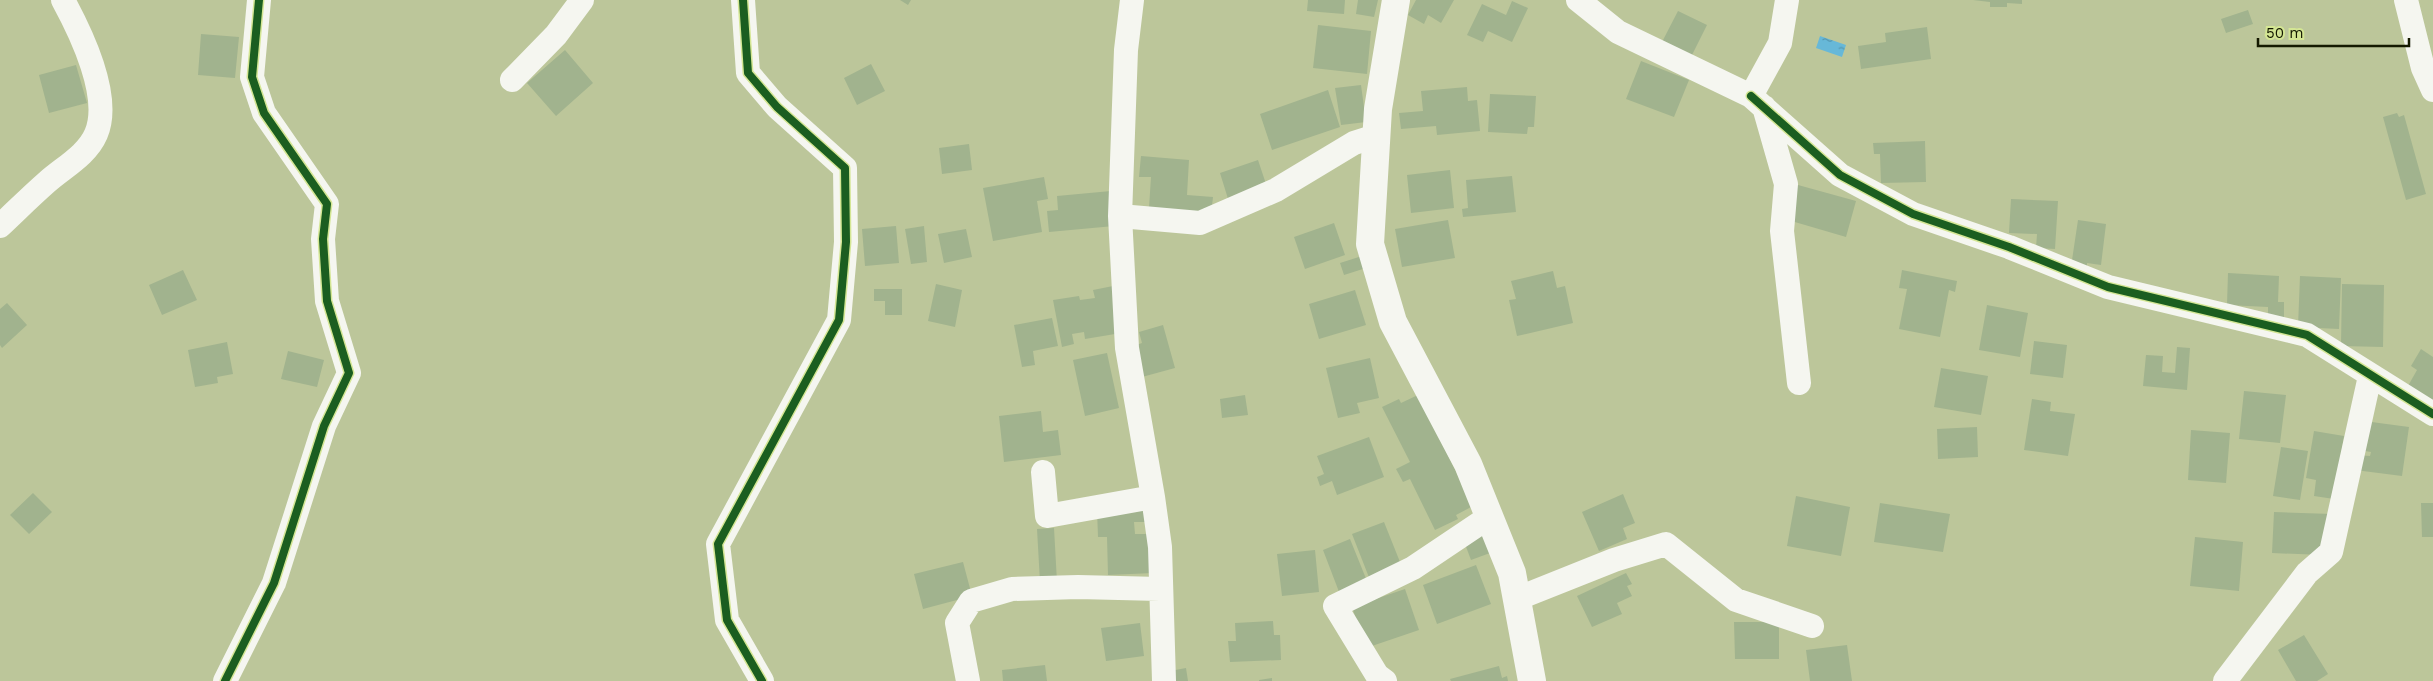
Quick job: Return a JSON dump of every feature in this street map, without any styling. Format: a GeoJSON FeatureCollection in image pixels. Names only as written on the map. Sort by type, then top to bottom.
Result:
{"type":"FeatureCollection","features":[{"type":"Feature","properties":{"kind":"street"},"geometry":{"type":"LineString","coordinates":[[0,226],[48,181],[85,151],[97,133],[101,104],[88,52],[63,0]]}},
{"type":"Feature","properties":{"kind":"street"},"geometry":{"type":"LineString","coordinates":[[224,681],[274,583],[324,426],[349,373],[327,301],[323,239],[326,204],[264,113],[252,77],[259,0]]}},
{"type":"Feature","properties":{"kind":"street"},"geometry":{"type":"LineString","coordinates":[[512,80],[556,35],[582,0]]}},
{"type":"Feature","properties":{"kind":"street"},"geometry":{"type":"LineString","coordinates":[[743,0],[748,73],[777,107],[845,168],[846,242],[839,320],[718,544],[728,620],[762,681]]}},
{"type":"Feature","properties":{"kind":"street"},"geometry":{"type":"LineString","coordinates":[[1132,0],[1126,50],[1120,216],[1127,348],[1154,497],[1160,547],[1164,681]]}},
{"type":"Feature","properties":{"kind":"street"},"geometry":{"type":"LineString","coordinates":[[1396,0],[1378,108],[1370,244],[1393,322],[1468,464],[1512,574],[1532,681]]}},
{"type":"Feature","properties":{"kind":"street"},"geometry":{"type":"LineString","coordinates":[[1578,0],[1618,32],[1758,101],[1840,175],[1913,214],[2009,246],[2108,287],[2307,335],[2433,414]]}},
{"type":"Feature","properties":{"kind":"street"},"geometry":{"type":"LineString","coordinates":[[1787,0],[1780,43],[1758,101],[1786,184],[1782,232],[1799,383]]}},
{"type":"Feature","properties":{"kind":"street"},"geometry":{"type":"LineString","coordinates":[[2406,0],[2423,68],[2433,90]]}},
{"type":"Feature","properties":{"kind":"street"},"geometry":{"type":"LineString","coordinates":[[1120,216],[1200,223],[1276,190],[1354,143],[1376,136]]}},
{"type":"Feature","properties":{"kind":"street"},"geometry":{"type":"LineString","coordinates":[[2225,681],[2307,572],[2330,552],[2370,376]]}},
{"type":"Feature","properties":{"kind":"street"},"geometry":{"type":"LineString","coordinates":[[1043,472],[1047,516],[1154,497]]}},
{"type":"Feature","properties":{"kind":"street"},"geometry":{"type":"LineString","coordinates":[[1385,681],[1377,674],[1335,606],[1413,568],[1490,518]]}},
{"type":"Feature","properties":{"kind":"street"},"geometry":{"type":"LineString","coordinates":[[1516,599],[1614,560],[1666,544],[1736,600],[1812,626]]}},
{"type":"Feature","properties":{"kind":"street"},"geometry":{"type":"LineString","coordinates":[[968,681],[957,623],[971,601],[1012,589],[1078,587],[1160,589]]}},
{"type":"Feature","properties":{"kind":"water"},"geometry":{"type":"Polygon","coordinates":[[[1820,36],[1846,45],[1842,57],[1816,48],[1820,36]]]}},
{"type":"Feature","properties":{"kind":"building"},"geometry":{"type":"Polygon","coordinates":[[[900,0],[911,0],[908,5],[900,0]]]}},
{"type":"Feature","properties":{"kind":"building"},"geometry":{"type":"Polygon","coordinates":[[[1308,0],[1345,0],[1344,14],[1307,11],[1308,0]]]}},
{"type":"Feature","properties":{"kind":"building"},"geometry":{"type":"Polygon","coordinates":[[[1358,0],[1378,0],[1374,17],[1356,14],[1358,0]]]}},
{"type":"Feature","properties":{"kind":"building"},"geometry":{"type":"Polygon","coordinates":[[[1416,0],[1454,0],[1441,23],[1428,15],[1424,24],[1408,15],[1416,0]]]}},
{"type":"Feature","properties":{"kind":"building"},"geometry":{"type":"Polygon","coordinates":[[[1973,0],[2022,0],[2022,4],[2007,3],[2007,7],[1990,7],[1990,2],[1973,0]]]}},
{"type":"Feature","properties":{"kind":"building"},"geometry":{"type":"Polygon","coordinates":[[[1512,1],[1528,8],[1512,42],[1488,31],[1483,42],[1467,35],[1482,4],[1506,15],[1512,1]]]}},
{"type":"Feature","properties":{"kind":"building"},"geometry":{"type":"Polygon","coordinates":[[[2248,10],[2253,24],[2226,33],[2221,19],[2248,10]]]}},
{"type":"Feature","properties":{"kind":"building"},"geometry":{"type":"Polygon","coordinates":[[[1678,11],[1707,25],[1691,57],[1662,42],[1678,11]]]}},
{"type":"Feature","properties":{"kind":"building"},"geometry":{"type":"Polygon","coordinates":[[[1318,25],[1371,31],[1367,74],[1313,68],[1318,25]]]}},
{"type":"Feature","properties":{"kind":"building"},"geometry":{"type":"Polygon","coordinates":[[[1927,27],[1931,59],[1861,69],[1858,46],[1886,42],[1885,33],[1927,27]]]}},
{"type":"Feature","properties":{"kind":"building"},"geometry":{"type":"Polygon","coordinates":[[[201,34],[239,37],[235,78],[198,75],[201,34]]]}},
{"type":"Feature","properties":{"kind":"building"},"geometry":{"type":"Polygon","coordinates":[[[565,50],[593,83],[556,116],[527,83],[565,50]]]}},
{"type":"Feature","properties":{"kind":"building"},"geometry":{"type":"Polygon","coordinates":[[[1641,61],[1689,80],[1674,117],[1626,99],[1641,61]]]}},
{"type":"Feature","properties":{"kind":"building"},"geometry":{"type":"Polygon","coordinates":[[[871,64],[885,91],[857,105],[844,78],[871,64]]]}},
{"type":"Feature","properties":{"kind":"building"},"geometry":{"type":"Polygon","coordinates":[[[76,65],[87,103],[49,113],[39,75],[76,65]]]}},
{"type":"Feature","properties":{"kind":"building"},"geometry":{"type":"Polygon","coordinates":[[[1361,85],[1366,122],[1341,125],[1335,88],[1361,85]]]}},
{"type":"Feature","properties":{"kind":"building"},"geometry":{"type":"Polygon","coordinates":[[[1467,87],[1468,101],[1477,100],[1480,131],[1437,135],[1436,126],[1401,129],[1399,113],[1423,111],[1421,91],[1467,87]]]}},
{"type":"Feature","properties":{"kind":"building"},"geometry":{"type":"Polygon","coordinates":[[[1328,90],[1340,127],[1272,150],[1260,114],[1328,90]]]}},
{"type":"Feature","properties":{"kind":"building"},"geometry":{"type":"Polygon","coordinates":[[[1490,94],[1536,96],[1534,127],[1528,127],[1527,134],[1488,132],[1490,94]]]}},
{"type":"Feature","properties":{"kind":"building"},"geometry":{"type":"Polygon","coordinates":[[[2397,113],[2399,117],[2404,115],[2426,194],[2406,200],[2383,117],[2397,113]]]}},
{"type":"Feature","properties":{"kind":"building"},"geometry":{"type":"Polygon","coordinates":[[[1925,141],[1926,182],[1881,183],[1880,154],[1874,154],[1873,143],[1925,141]]]}},
{"type":"Feature","properties":{"kind":"building"},"geometry":{"type":"Polygon","coordinates":[[[969,144],[972,170],[942,174],[939,148],[969,144]]]}},
{"type":"Feature","properties":{"kind":"building"},"geometry":{"type":"Polygon","coordinates":[[[1141,156],[1189,160],[1187,195],[1213,197],[1211,214],[1149,208],[1151,177],[1139,177],[1141,156]]]}},
{"type":"Feature","properties":{"kind":"building"},"geometry":{"type":"Polygon","coordinates":[[[1258,160],[1268,190],[1229,202],[1220,173],[1258,160]]]}},
{"type":"Feature","properties":{"kind":"building"},"geometry":{"type":"Polygon","coordinates":[[[1450,170],[1454,208],[1411,213],[1407,175],[1450,170]]]}},
{"type":"Feature","properties":{"kind":"building"},"geometry":{"type":"Polygon","coordinates":[[[1512,176],[1516,212],[1463,217],[1462,209],[1468,208],[1466,180],[1512,176]]]}},
{"type":"Feature","properties":{"kind":"building"},"geometry":{"type":"Polygon","coordinates":[[[1044,177],[1048,199],[1037,201],[1042,232],[993,241],[983,188],[1044,177]]]}},
{"type":"Feature","properties":{"kind":"building"},"geometry":{"type":"Polygon","coordinates":[[[1798,185],[1856,201],[1846,237],[1788,220],[1798,185]]]}},
{"type":"Feature","properties":{"kind":"building"},"geometry":{"type":"Polygon","coordinates":[[[1111,191],[1114,226],[1049,232],[1047,211],[1058,210],[1057,196],[1111,191]]]}},
{"type":"Feature","properties":{"kind":"building"},"geometry":{"type":"Polygon","coordinates":[[[2011,199],[2058,201],[2055,249],[2036,248],[2037,234],[2009,233],[2011,199]]]}},
{"type":"Feature","properties":{"kind":"building"},"geometry":{"type":"Polygon","coordinates":[[[1448,220],[1455,258],[1402,267],[1395,229],[1448,220]]]}},
{"type":"Feature","properties":{"kind":"building"},"geometry":{"type":"Polygon","coordinates":[[[2078,220],[2106,224],[2101,265],[2087,263],[2087,269],[2071,267],[2078,220]]]}},
{"type":"Feature","properties":{"kind":"building"},"geometry":{"type":"Polygon","coordinates":[[[1334,223],[1345,255],[1305,269],[1294,237],[1334,223]]]}},
{"type":"Feature","properties":{"kind":"building"},"geometry":{"type":"Polygon","coordinates":[[[896,226],[899,263],[865,266],[862,229],[896,226]]]}},
{"type":"Feature","properties":{"kind":"building"},"geometry":{"type":"Polygon","coordinates":[[[924,226],[927,262],[911,264],[905,229],[924,226]]]}},
{"type":"Feature","properties":{"kind":"building"},"geometry":{"type":"Polygon","coordinates":[[[966,229],[972,257],[944,263],[938,234],[966,229]]]}},
{"type":"Feature","properties":{"kind":"building"},"geometry":{"type":"Polygon","coordinates":[[[1362,256],[1366,268],[1344,275],[1340,263],[1362,256]]]}},
{"type":"Feature","properties":{"kind":"building"},"geometry":{"type":"Polygon","coordinates":[[[183,270],[197,300],[162,315],[149,285],[183,270]]]}},
{"type":"Feature","properties":{"kind":"building"},"geometry":{"type":"Polygon","coordinates":[[[1902,270],[1957,281],[1955,292],[1949,290],[1940,337],[1899,329],[1907,289],[1899,288],[1902,270]]]}},
{"type":"Feature","properties":{"kind":"building"},"geometry":{"type":"Polygon","coordinates":[[[1553,271],[1557,288],[1565,286],[1573,323],[1517,336],[1509,300],[1516,299],[1511,281],[1553,271]]]}},
{"type":"Feature","properties":{"kind":"building"},"geometry":{"type":"Polygon","coordinates":[[[2228,273],[2279,276],[2278,302],[2284,302],[2284,319],[2268,319],[2268,307],[2227,305],[2228,273]]]}},
{"type":"Feature","properties":{"kind":"building"},"geometry":{"type":"Polygon","coordinates":[[[2300,276],[2341,278],[2339,329],[2298,327],[2300,276]]]}},
{"type":"Feature","properties":{"kind":"building"},"geometry":{"type":"Polygon","coordinates":[[[936,284],[962,290],[955,327],[928,321],[936,284]]]}},
{"type":"Feature","properties":{"kind":"building"},"geometry":{"type":"Polygon","coordinates":[[[2342,284],[2384,285],[2383,347],[2341,346],[2342,284]]]}},
{"type":"Feature","properties":{"kind":"building"},"geometry":{"type":"Polygon","coordinates":[[[1113,286],[1121,333],[1085,339],[1084,332],[1072,334],[1074,344],[1062,347],[1053,300],[1079,296],[1080,300],[1095,298],[1093,290],[1113,286]]]}},
{"type":"Feature","properties":{"kind":"building"},"geometry":{"type":"Polygon","coordinates":[[[874,289],[902,289],[902,315],[885,315],[885,301],[874,301],[874,289]]]}},
{"type":"Feature","properties":{"kind":"building"},"geometry":{"type":"Polygon","coordinates":[[[1355,290],[1366,325],[1319,339],[1309,304],[1355,290]]]}},
{"type":"Feature","properties":{"kind":"building"},"geometry":{"type":"Polygon","coordinates":[[[7,303],[27,325],[2,348],[0,345],[0,309],[7,303]]]}},
{"type":"Feature","properties":{"kind":"building"},"geometry":{"type":"Polygon","coordinates":[[[1987,305],[2028,313],[2020,357],[1979,350],[1987,305]]]}},
{"type":"Feature","properties":{"kind":"building"},"geometry":{"type":"Polygon","coordinates":[[[1052,318],[1058,346],[1033,351],[1035,365],[1022,367],[1014,325],[1052,318]]]}},
{"type":"Feature","properties":{"kind":"building"},"geometry":{"type":"Polygon","coordinates":[[[1163,325],[1175,368],[1142,377],[1133,346],[1142,343],[1139,332],[1163,325]]]}},
{"type":"Feature","properties":{"kind":"building"},"geometry":{"type":"Polygon","coordinates":[[[2034,341],[2067,345],[2063,378],[2030,374],[2034,341]]]}},
{"type":"Feature","properties":{"kind":"building"},"geometry":{"type":"Polygon","coordinates":[[[227,342],[233,374],[217,377],[218,383],[195,387],[188,350],[227,342]]]}},
{"type":"Feature","properties":{"kind":"building"},"geometry":{"type":"Polygon","coordinates":[[[2177,347],[2190,348],[2187,390],[2143,386],[2146,355],[2163,356],[2162,372],[2175,373],[2177,347]]]}},
{"type":"Feature","properties":{"kind":"building"},"geometry":{"type":"Polygon","coordinates":[[[2421,349],[2433,357],[2433,401],[2408,386],[2417,370],[2411,366],[2421,349]]]}},
{"type":"Feature","properties":{"kind":"building"},"geometry":{"type":"Polygon","coordinates":[[[288,351],[324,360],[317,387],[281,379],[288,351]]]}},
{"type":"Feature","properties":{"kind":"building"},"geometry":{"type":"Polygon","coordinates":[[[1107,353],[1119,408],[1085,416],[1073,360],[1107,353]]]}},
{"type":"Feature","properties":{"kind":"building"},"geometry":{"type":"Polygon","coordinates":[[[1370,358],[1379,398],[1357,403],[1360,413],[1338,418],[1326,368],[1370,358]]]}},
{"type":"Feature","properties":{"kind":"building"},"geometry":{"type":"Polygon","coordinates":[[[1941,368],[1988,376],[1981,415],[1934,407],[1941,368]]]}},
{"type":"Feature","properties":{"kind":"building"},"geometry":{"type":"Polygon","coordinates":[[[2244,391],[2286,395],[2280,443],[2239,439],[2244,391]]]}},
{"type":"Feature","properties":{"kind":"building"},"geometry":{"type":"Polygon","coordinates":[[[1245,395],[1248,415],[1222,418],[1220,399],[1245,395]]]}},
{"type":"Feature","properties":{"kind":"building"},"geometry":{"type":"Polygon","coordinates":[[[1418,395],[1473,506],[1456,515],[1458,519],[1435,530],[1410,479],[1403,482],[1396,469],[1410,462],[1382,407],[1399,399],[1401,403],[1418,395]]]}},
{"type":"Feature","properties":{"kind":"building"},"geometry":{"type":"Polygon","coordinates":[[[2032,399],[2051,402],[2050,411],[2075,414],[2068,456],[2024,450],[2032,399]]]}},
{"type":"Feature","properties":{"kind":"building"},"geometry":{"type":"Polygon","coordinates":[[[1041,411],[1043,432],[1058,430],[1061,455],[1004,462],[999,416],[1041,411]]]}},
{"type":"Feature","properties":{"kind":"building"},"geometry":{"type":"Polygon","coordinates":[[[2364,421],[2409,427],[2402,476],[2355,470],[2357,455],[2370,456],[2371,452],[2359,450],[2364,421]]]}},
{"type":"Feature","properties":{"kind":"building"},"geometry":{"type":"Polygon","coordinates":[[[1977,427],[1978,457],[1938,459],[1937,429],[1977,427]]]}},
{"type":"Feature","properties":{"kind":"building"},"geometry":{"type":"Polygon","coordinates":[[[2191,430],[2230,433],[2226,483],[2188,480],[2191,430]]]}},
{"type":"Feature","properties":{"kind":"building"},"geometry":{"type":"Polygon","coordinates":[[[2314,431],[2344,436],[2334,499],[2314,496],[2316,480],[2306,478],[2314,431]]]}},
{"type":"Feature","properties":{"kind":"building"},"geometry":{"type":"Polygon","coordinates":[[[1369,437],[1384,477],[1337,495],[1332,481],[1320,486],[1317,477],[1324,474],[1317,456],[1369,437]]]}},
{"type":"Feature","properties":{"kind":"building"},"geometry":{"type":"Polygon","coordinates":[[[2281,447],[2308,451],[2300,500],[2273,496],[2281,447]]]}},
{"type":"Feature","properties":{"kind":"building"},"geometry":{"type":"Polygon","coordinates":[[[33,493],[52,512],[29,534],[10,515],[33,493]]]}},
{"type":"Feature","properties":{"kind":"building"},"geometry":{"type":"Polygon","coordinates":[[[1623,494],[1635,523],[1623,528],[1627,539],[1599,551],[1582,512],[1623,494]]]}},
{"type":"Feature","properties":{"kind":"building"},"geometry":{"type":"Polygon","coordinates":[[[1796,496],[1850,507],[1841,556],[1787,546],[1796,496]]]}},
{"type":"Feature","properties":{"kind":"building"},"geometry":{"type":"Polygon","coordinates":[[[1880,503],[1950,514],[1943,552],[1874,542],[1880,503]]]}},
{"type":"Feature","properties":{"kind":"building"},"geometry":{"type":"Polygon","coordinates":[[[2421,503],[2433,503],[2433,537],[2422,537],[2421,503]]]}},
{"type":"Feature","properties":{"kind":"building"},"geometry":{"type":"Polygon","coordinates":[[[1150,506],[1151,522],[1134,522],[1135,534],[1151,534],[1153,573],[1108,575],[1107,537],[1098,537],[1097,509],[1150,506]]]}},
{"type":"Feature","properties":{"kind":"building"},"geometry":{"type":"Polygon","coordinates":[[[2274,512],[2332,514],[2331,530],[2324,530],[2323,555],[2272,553],[2274,512]]]}},
{"type":"Feature","properties":{"kind":"building"},"geometry":{"type":"Polygon","coordinates":[[[1384,522],[1404,572],[1372,585],[1352,534],[1384,522]]]}},
{"type":"Feature","properties":{"kind":"building"},"geometry":{"type":"Polygon","coordinates":[[[1054,528],[1057,582],[1040,582],[1037,529],[1054,528]]]}},
{"type":"Feature","properties":{"kind":"building"},"geometry":{"type":"Polygon","coordinates":[[[1481,529],[1490,553],[1471,560],[1462,536],[1481,529]]]}},
{"type":"Feature","properties":{"kind":"building"},"geometry":{"type":"Polygon","coordinates":[[[2195,537],[2243,542],[2239,591],[2190,586],[2195,537]]]}},
{"type":"Feature","properties":{"kind":"building"},"geometry":{"type":"Polygon","coordinates":[[[1350,539],[1369,586],[1341,597],[1323,550],[1350,539]]]}},
{"type":"Feature","properties":{"kind":"building"},"geometry":{"type":"Polygon","coordinates":[[[1315,550],[1319,592],[1282,596],[1277,554],[1315,550]]]}},
{"type":"Feature","properties":{"kind":"building"},"geometry":{"type":"Polygon","coordinates":[[[963,562],[972,596],[923,609],[914,574],[963,562]]]}},
{"type":"Feature","properties":{"kind":"building"},"geometry":{"type":"Polygon","coordinates":[[[1476,565],[1491,604],[1437,624],[1423,585],[1476,565]]]}},
{"type":"Feature","properties":{"kind":"building"},"geometry":{"type":"Polygon","coordinates":[[[1626,573],[1632,584],[1627,586],[1632,596],[1617,603],[1622,614],[1592,627],[1577,596],[1626,573]]]}},
{"type":"Feature","properties":{"kind":"building"},"geometry":{"type":"Polygon","coordinates":[[[1405,589],[1419,630],[1366,648],[1352,607],[1405,589]]]}},
{"type":"Feature","properties":{"kind":"building"},"geometry":{"type":"Polygon","coordinates":[[[1273,621],[1274,635],[1280,635],[1281,660],[1230,662],[1228,641],[1236,641],[1235,623],[1273,621]]]}},
{"type":"Feature","properties":{"kind":"building"},"geometry":{"type":"Polygon","coordinates":[[[1734,622],[1779,622],[1779,659],[1735,659],[1734,622]]]}},
{"type":"Feature","properties":{"kind":"building"},"geometry":{"type":"Polygon","coordinates":[[[1140,623],[1144,656],[1106,661],[1101,628],[1140,623]]]}},
{"type":"Feature","properties":{"kind":"building"},"geometry":{"type":"Polygon","coordinates":[[[2304,635],[2328,674],[2317,681],[2296,681],[2278,650],[2304,635]]]}},
{"type":"Feature","properties":{"kind":"building"},"geometry":{"type":"Polygon","coordinates":[[[1847,645],[1852,681],[1810,681],[1806,650],[1847,645]]]}},
{"type":"Feature","properties":{"kind":"building"},"geometry":{"type":"Polygon","coordinates":[[[1045,665],[1047,681],[1003,681],[1002,670],[1045,665]]]}},
{"type":"Feature","properties":{"kind":"building"},"geometry":{"type":"Polygon","coordinates":[[[1499,666],[1502,678],[1507,676],[1508,681],[1451,681],[1450,679],[1499,666]]]}},
{"type":"Feature","properties":{"kind":"building"},"geometry":{"type":"Polygon","coordinates":[[[1186,668],[1188,681],[1172,681],[1170,671],[1186,668]]]}},
{"type":"Feature","properties":{"kind":"building"},"geometry":{"type":"Polygon","coordinates":[[[1272,678],[1272,681],[1259,681],[1259,680],[1272,678]]]}},
{"type":"Feature","properties":{"kind":"cycle path"},"geometry":{"type":"LineString","coordinates":[[225,681],[274,583],[324,426],[349,373],[327,301],[323,239],[327,204],[264,113],[252,77],[259,0]]}},
{"type":"Feature","properties":{"kind":"cycle path"},"geometry":{"type":"LineString","coordinates":[[743,0],[748,73],[777,107],[845,168],[846,242],[839,320],[718,544],[727,620],[762,681]]}},
{"type":"Feature","properties":{"kind":"cycle path"},"geometry":{"type":"LineString","coordinates":[[1751,96],[1840,175],[1913,214],[2009,247],[2108,287],[2307,335],[2433,414]]}}]}
